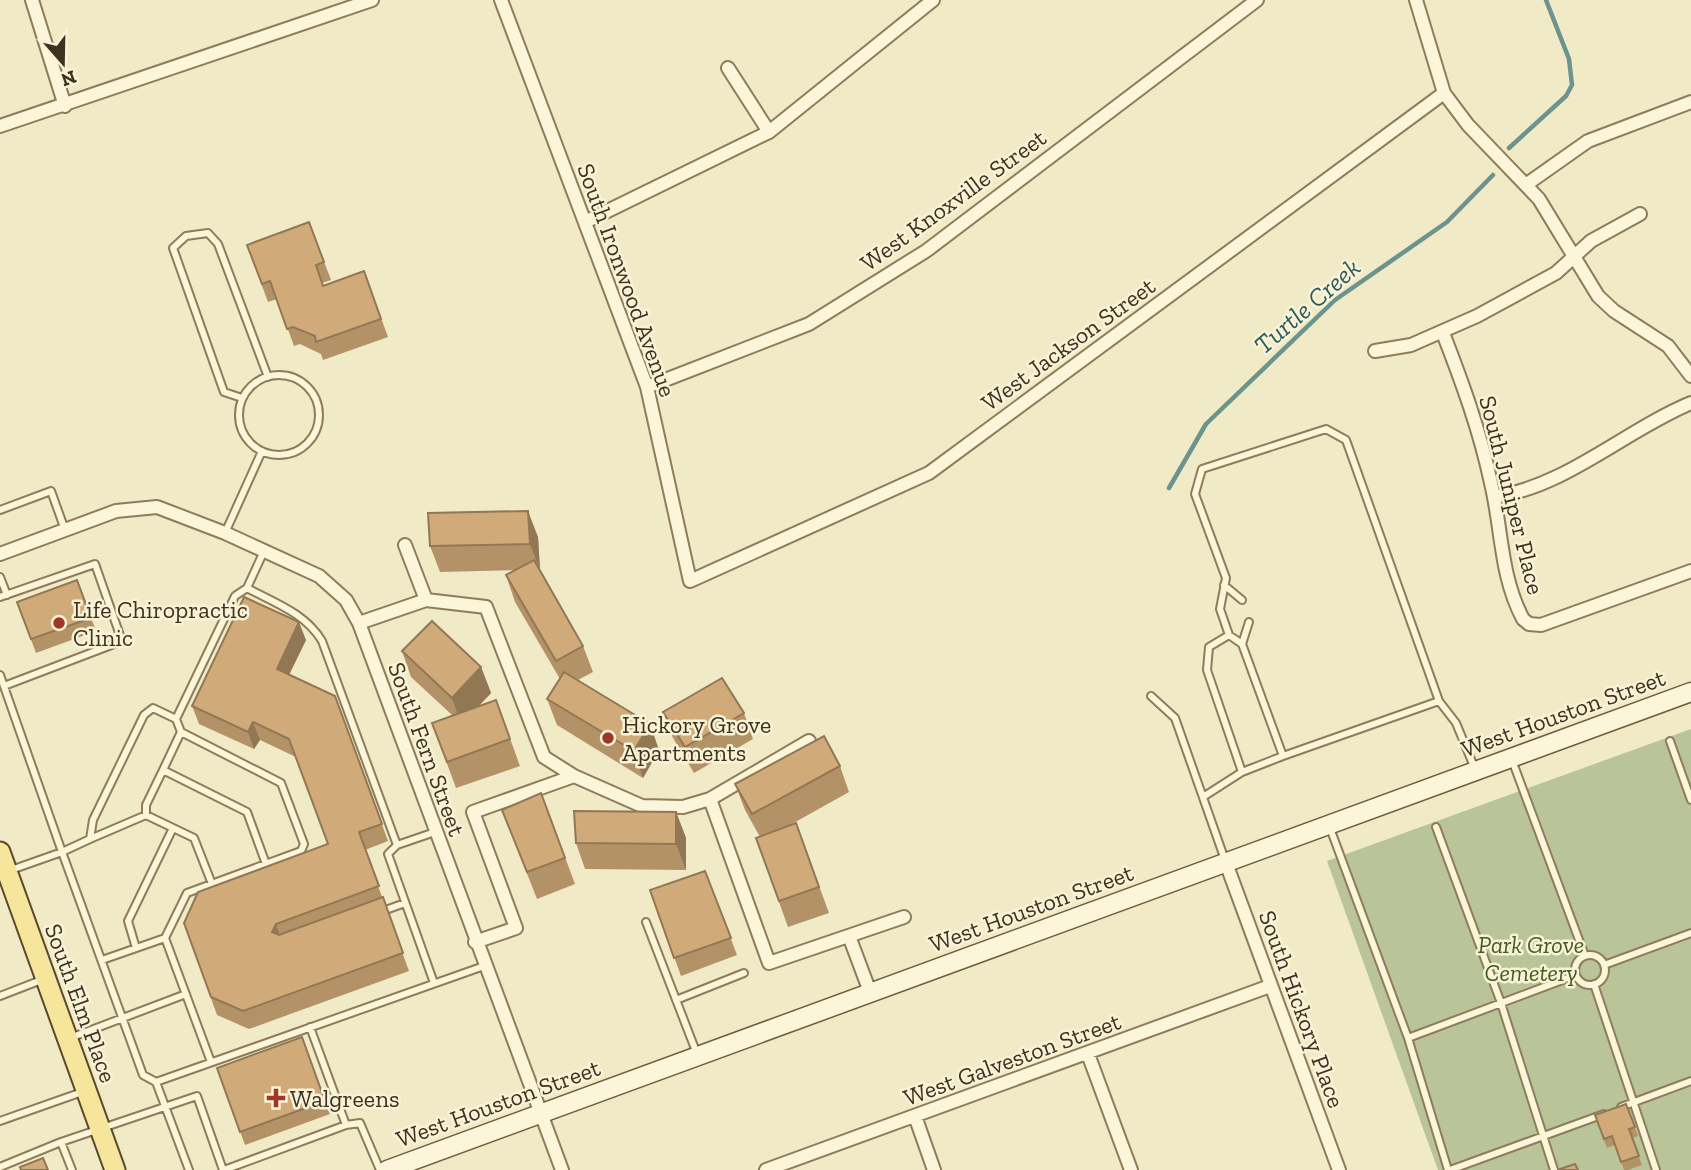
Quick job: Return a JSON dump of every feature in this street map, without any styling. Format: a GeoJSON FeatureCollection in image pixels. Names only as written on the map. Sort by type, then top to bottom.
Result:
{"type":"FeatureCollection","features":[{"type":"Feature","properties":{"kind":"main road","name":"West Houston Street"},"geometry":{"type":"LineString","coordinates":[[387,1170],[1691,692]]}},
{"type":"Feature","properties":{"kind":"main road","name":"South Elm Place"},"geometry":{"type":"LineString","coordinates":[[0,852],[6,881],[46,979],[115,1170]]}},
{"type":"Feature","properties":{"kind":"street"},"geometry":{"type":"LineString","coordinates":[[32,0],[65,106]]}},
{"type":"Feature","properties":{"kind":"street"},"geometry":{"type":"LineString","coordinates":[[0,126],[372,0]]}},
{"type":"Feature","properties":{"kind":"street","name":"South Ironwood Avenue"},"geometry":{"type":"LineString","coordinates":[[501,0],[647,387],[690,581]]}},
{"type":"Feature","properties":{"kind":"street"},"geometry":{"type":"LineString","coordinates":[[585,222],[769,132],[933,0]]}},
{"type":"Feature","properties":{"kind":"street","name":"West Knoxville Street"},"geometry":{"type":"LineString","coordinates":[[647,387],[809,324],[926,251],[1257,0]]}},
{"type":"Feature","properties":{"kind":"street"},"geometry":{"type":"LineString","coordinates":[[1416,0],[1444,93],[1468,125],[1527,184],[1598,296],[1614,311],[1668,346],[1691,376]]}},
{"type":"Feature","properties":{"kind":"street"},"geometry":{"type":"LineString","coordinates":[[728,68],[769,132]]}},
{"type":"Feature","properties":{"kind":"street","name":"West Jackson Street"},"geometry":{"type":"LineString","coordinates":[[690,581],[929,473],[1444,93]]}},
{"type":"Feature","properties":{"kind":"street"},"geometry":{"type":"LineString","coordinates":[[1527,184],[1588,141],[1691,102]]}},
{"type":"Feature","properties":{"kind":"street"},"geometry":{"type":"LineString","coordinates":[[1375,351],[1401,347],[1443,333],[1556,273],[1591,241],[1640,214]]}},
{"type":"Feature","properties":{"kind":"street","name":"South Juniper Place"},"geometry":{"type":"LineString","coordinates":[[1443,333],[1468,399],[1494,496],[1505,568],[1518,611],[1529,624],[1541,625],[1691,571]]}},
{"type":"Feature","properties":{"kind":"street"},"geometry":{"type":"LineString","coordinates":[[1494,496],[1512,494],[1550,480],[1691,403]]}},
{"type":"Feature","properties":{"kind":"street","name":"South Fern Street"},"geometry":{"type":"LineString","coordinates":[[65,530],[116,511],[157,507],[225,533],[319,576],[346,600],[359,623],[475,942],[562,1170]]}},
{"type":"Feature","properties":{"kind":"street"},"geometry":{"type":"LineString","coordinates":[[0,554],[65,530]]}},
{"type":"Feature","properties":{"kind":"street"},"geometry":{"type":"LineString","coordinates":[[405,545],[426,600]]}},
{"type":"Feature","properties":{"kind":"street"},"geometry":{"type":"LineString","coordinates":[[359,623],[426,600],[486,607],[544,757],[574,776],[642,806],[662,809],[710,799],[809,741]]}},
{"type":"Feature","properties":{"kind":"street"},"geometry":{"type":"LineString","coordinates":[[475,942],[516,928],[473,812],[574,776]]}},
{"type":"Feature","properties":{"kind":"street"},"geometry":{"type":"LineString","coordinates":[[710,799],[769,963],[904,917]]}},
{"type":"Feature","properties":{"kind":"street","name":"South Hickory Place"},"geometry":{"type":"LineString","coordinates":[[1226,863],[1339,1170]]}},
{"type":"Feature","properties":{"kind":"street"},"geometry":{"type":"LineString","coordinates":[[849,936],[870,992]]}},
{"type":"Feature","properties":{"kind":"street","name":"West Galveston Street"},"geometry":{"type":"LineString","coordinates":[[766,1170],[1270,986]]}},
{"type":"Feature","properties":{"kind":"street"},"geometry":{"type":"LineString","coordinates":[[1088,1054],[1130,1170]]}},
{"type":"Feature","properties":{"kind":"street"},"geometry":{"type":"LineString","coordinates":[[915,1116],[934,1170]]}},
{"type":"Feature","properties":{"kind":"lane"},"geometry":{"type":"LineString","coordinates":[[242,398],[225,392],[173,248],[186,236],[208,233],[218,244],[268,377]]}},
{"type":"Feature","properties":{"kind":"lane"},"geometry":{"type":"LineString","coordinates":[[285,375],[297,379],[308,387],[318,412],[317,425],[302,447],[275,455],[262,451],[244,435],[239,423],[242,398],[250,387],[268,377],[285,375]]}},
{"type":"Feature","properties":{"kind":"lane"},"geometry":{"type":"LineString","coordinates":[[1242,643],[1229,635],[1220,609],[1226,578],[1195,494],[1202,469],[1326,429],[1346,440],[1439,701],[1456,723],[1476,771]]}},
{"type":"Feature","properties":{"kind":"lane"},"geometry":{"type":"LineString","coordinates":[[225,533],[262,451]]}},
{"type":"Feature","properties":{"kind":"lane"},"geometry":{"type":"LineString","coordinates":[[0,510],[51,491],[65,530]]}},
{"type":"Feature","properties":{"kind":"lane"},"geometry":{"type":"LineString","coordinates":[[176,719],[235,596],[247,588],[264,551]]}},
{"type":"Feature","properties":{"kind":"lane"},"geometry":{"type":"LineString","coordinates":[[0,577],[3,596],[94,564],[122,641],[4,686]]}},
{"type":"Feature","properties":{"kind":"lane"},"geometry":{"type":"LineString","coordinates":[[1224,585],[1241,600]]}},
{"type":"Feature","properties":{"kind":"lane"},"geometry":{"type":"LineString","coordinates":[[247,588],[302,617],[314,627],[322,641],[397,845]]}},
{"type":"Feature","properties":{"kind":"lane"},"geometry":{"type":"LineString","coordinates":[[1249,622],[1242,643],[1283,757]]}},
{"type":"Feature","properties":{"kind":"lane"},"geometry":{"type":"LineString","coordinates":[[1229,635],[1209,648],[1207,670],[1242,772]]}},
{"type":"Feature","properties":{"kind":"lane"},"geometry":{"type":"LineString","coordinates":[[0,675],[143,1075],[156,1082],[189,1170]]}},
{"type":"Feature","properties":{"kind":"lane"},"geometry":{"type":"LineString","coordinates":[[1151,696],[1175,718],[1226,863]]}},
{"type":"Feature","properties":{"kind":"lane"},"geometry":{"type":"LineString","coordinates":[[1203,797],[1242,772],[1439,701]]}},
{"type":"Feature","properties":{"kind":"lane"},"geometry":{"type":"LineString","coordinates":[[90,839],[93,820],[144,715],[153,708],[176,719],[181,732],[281,783],[304,844],[301,851],[187,893],[165,938],[102,960]]}},
{"type":"Feature","properties":{"kind":"lane"},"geometry":{"type":"LineString","coordinates":[[146,816],[146,805],[181,732]]}},
{"type":"Feature","properties":{"kind":"lane"},"geometry":{"type":"LineString","coordinates":[[1670,741],[1691,800]]}},
{"type":"Feature","properties":{"kind":"lane"},"geometry":{"type":"LineString","coordinates":[[1511,758],[1585,956]]}},
{"type":"Feature","properties":{"kind":"lane"},"geometry":{"type":"LineString","coordinates":[[163,770],[247,812],[266,864]]}},
{"type":"Feature","properties":{"kind":"lane"},"geometry":{"type":"LineString","coordinates":[[6,881],[62,852],[146,816],[194,838],[212,884]]}},
{"type":"Feature","properties":{"kind":"lane"},"geometry":{"type":"LineString","coordinates":[[1329,825],[1408,1038],[1449,1170],[1691,1082]]}},
{"type":"Feature","properties":{"kind":"lane"},"geometry":{"type":"LineString","coordinates":[[1436,827],[1501,1003],[1554,1170]]}},
{"type":"Feature","properties":{"kind":"lane"},"geometry":{"type":"LineString","coordinates":[[136,948],[128,921],[173,828]]}},
{"type":"Feature","properties":{"kind":"lane"},"geometry":{"type":"LineString","coordinates":[[434,983],[388,854],[397,845],[435,832]]}},
{"type":"Feature","properties":{"kind":"lane"},"geometry":{"type":"LineString","coordinates":[[369,916],[405,903]]}},
{"type":"Feature","properties":{"kind":"lane"},"geometry":{"type":"LineString","coordinates":[[646,922],[698,1055]]}},
{"type":"Feature","properties":{"kind":"lane"},"geometry":{"type":"LineString","coordinates":[[1604,965],[1691,933]]}},
{"type":"Feature","properties":{"kind":"lane"},"geometry":{"type":"LineString","coordinates":[[165,938],[211,1062]]}},
{"type":"Feature","properties":{"kind":"lane"},"geometry":{"type":"LineString","coordinates":[[1585,956],[1596,956],[1604,965],[1603,976],[1594,984],[1582,982],[1576,975],[1576,965],[1585,956]]}},
{"type":"Feature","properties":{"kind":"lane"},"geometry":{"type":"LineString","coordinates":[[156,1082],[484,966]]}},
{"type":"Feature","properties":{"kind":"lane"},"geometry":{"type":"LineString","coordinates":[[676,1000],[744,973]]}},
{"type":"Feature","properties":{"kind":"lane"},"geometry":{"type":"LineString","coordinates":[[1408,1038],[1576,975]]}},
{"type":"Feature","properties":{"kind":"lane"},"geometry":{"type":"LineString","coordinates":[[0,996],[46,979]]}},
{"type":"Feature","properties":{"kind":"lane"},"geometry":{"type":"LineString","coordinates":[[1594,984],[1656,1170]]}},
{"type":"Feature","properties":{"kind":"lane"},"geometry":{"type":"LineString","coordinates":[[68,1038],[187,994]]}},
{"type":"Feature","properties":{"kind":"lane"},"geometry":{"type":"LineString","coordinates":[[310,1027],[346,1125]]}},
{"type":"Feature","properties":{"kind":"lane"},"geometry":{"type":"LineString","coordinates":[[0,1121],[87,1090]]}},
{"type":"Feature","properties":{"kind":"lane"},"geometry":{"type":"LineString","coordinates":[[0,1167],[61,1142],[197,1097],[224,1170],[346,1125],[360,1123],[380,1170]]}},
{"type":"Feature","properties":{"kind":"lane"},"geometry":{"type":"LineString","coordinates":[[61,1142],[72,1170]]}},
{"type":"Feature","properties":{"kind":"green space","name":"Park Grove Cemetery"},"geometry":{"type":"Polygon","coordinates":[[[1691,729],[1691,1170],[1438,1170],[1327,861],[1691,729]]]}},
{"type":"Feature","properties":{"kind":"building"},"geometry":{"type":"Polygon","coordinates":[[[309,222],[324,262],[316,265],[323,286],[364,271],[381,319],[316,342],[315,336],[293,327],[287,329],[270,281],[262,284],[247,245],[309,222]]]}},
{"type":"Feature","properties":{"kind":"building"},"geometry":{"type":"Polygon","coordinates":[[[528,511],[530,544],[430,546],[428,513],[528,511]]]}},
{"type":"Feature","properties":{"kind":"building"},"geometry":{"type":"Polygon","coordinates":[[[534,560],[583,646],[556,661],[506,575],[534,560]]]}},
{"type":"Feature","properties":{"kind":"building","name":"Life Chiropractic Clinic"},"geometry":{"type":"Polygon","coordinates":[[[77,580],[91,618],[31,639],[17,602],[77,580]]]}},
{"type":"Feature","properties":{"kind":"building"},"geometry":{"type":"Polygon","coordinates":[[[244,597],[299,622],[277,669],[335,696],[382,824],[359,832],[379,886],[276,924],[272,932],[279,935],[383,897],[403,953],[243,1011],[211,997],[184,923],[198,892],[328,844],[289,739],[253,722],[248,732],[192,706],[244,597]]]}},
{"type":"Feature","properties":{"kind":"building"},"geometry":{"type":"Polygon","coordinates":[[[432,621],[481,667],[452,698],[402,651],[432,621]]]}},
{"type":"Feature","properties":{"kind":"building"},"geometry":{"type":"Polygon","coordinates":[[[564,672],[650,724],[634,751],[547,699],[564,672]]]}},
{"type":"Feature","properties":{"kind":"building"},"geometry":{"type":"Polygon","coordinates":[[[722,678],[744,713],[685,747],[663,712],[722,678]]]}},
{"type":"Feature","properties":{"kind":"building"},"geometry":{"type":"Polygon","coordinates":[[[496,700],[510,739],[447,762],[432,723],[496,700]]]}},
{"type":"Feature","properties":{"kind":"building"},"geometry":{"type":"Polygon","coordinates":[[[824,736],[840,766],[752,814],[735,784],[824,736]]]}},
{"type":"Feature","properties":{"kind":"building"},"geometry":{"type":"Polygon","coordinates":[[[541,793],[565,858],[527,872],[502,810],[541,793]]]}},
{"type":"Feature","properties":{"kind":"building"},"geometry":{"type":"Polygon","coordinates":[[[574,811],[676,812],[676,844],[576,843],[574,811]]]}},
{"type":"Feature","properties":{"kind":"building"},"geometry":{"type":"Polygon","coordinates":[[[796,823],[819,887],[779,901],[756,838],[796,823]]]}},
{"type":"Feature","properties":{"kind":"building"},"geometry":{"type":"Polygon","coordinates":[[[705,871],[731,938],[674,958],[650,890],[705,871]]]}},
{"type":"Feature","properties":{"kind":"building","name":"Walgreens"},"geometry":{"type":"Polygon","coordinates":[[[302,1037],[325,1101],[240,1132],[217,1068],[302,1037]]]}},
{"type":"Feature","properties":{"kind":"building"},"geometry":{"type":"Polygon","coordinates":[[[1626,1104],[1635,1127],[1629,1129],[1639,1156],[1621,1162],[1612,1136],[1604,1139],[1595,1115],[1626,1104]]]}},
{"type":"Feature","properties":{"kind":"building"},"geometry":{"type":"Polygon","coordinates":[[[43,1158],[48,1170],[21,1170],[20,1167],[43,1158]]]}},
{"type":"Feature","properties":{"kind":"building"},"geometry":{"type":"Polygon","coordinates":[[[1575,1164],[1578,1170],[1560,1170],[1560,1169],[1575,1164]]]}},
{"type":"Feature","properties":{"kind":"waterway","name":"Turtle Creek"},"geometry":{"type":"LineString","coordinates":[[1509,148],[1566,96],[1572,85],[1569,59],[1546,0]]}},
{"type":"Feature","properties":{"kind":"waterway","name":"Turtle Creek"},"geometry":{"type":"LineString","coordinates":[[1169,488],[1206,424],[1335,300],[1447,222],[1493,175]]}},
{"type":"Feature","properties":{"kind":"place","name":"Life Chiropractic Clinic"},"geometry":{"type":"Point","coordinates":[59,623]}},
{"type":"Feature","properties":{"kind":"place","name":"Hickory Grove Apartments"},"geometry":{"type":"Point","coordinates":[608,738]}},
{"type":"Feature","properties":{"kind":"place","name":"Walgreens"},"geometry":{"type":"Point","coordinates":[276,1098]}}]}
